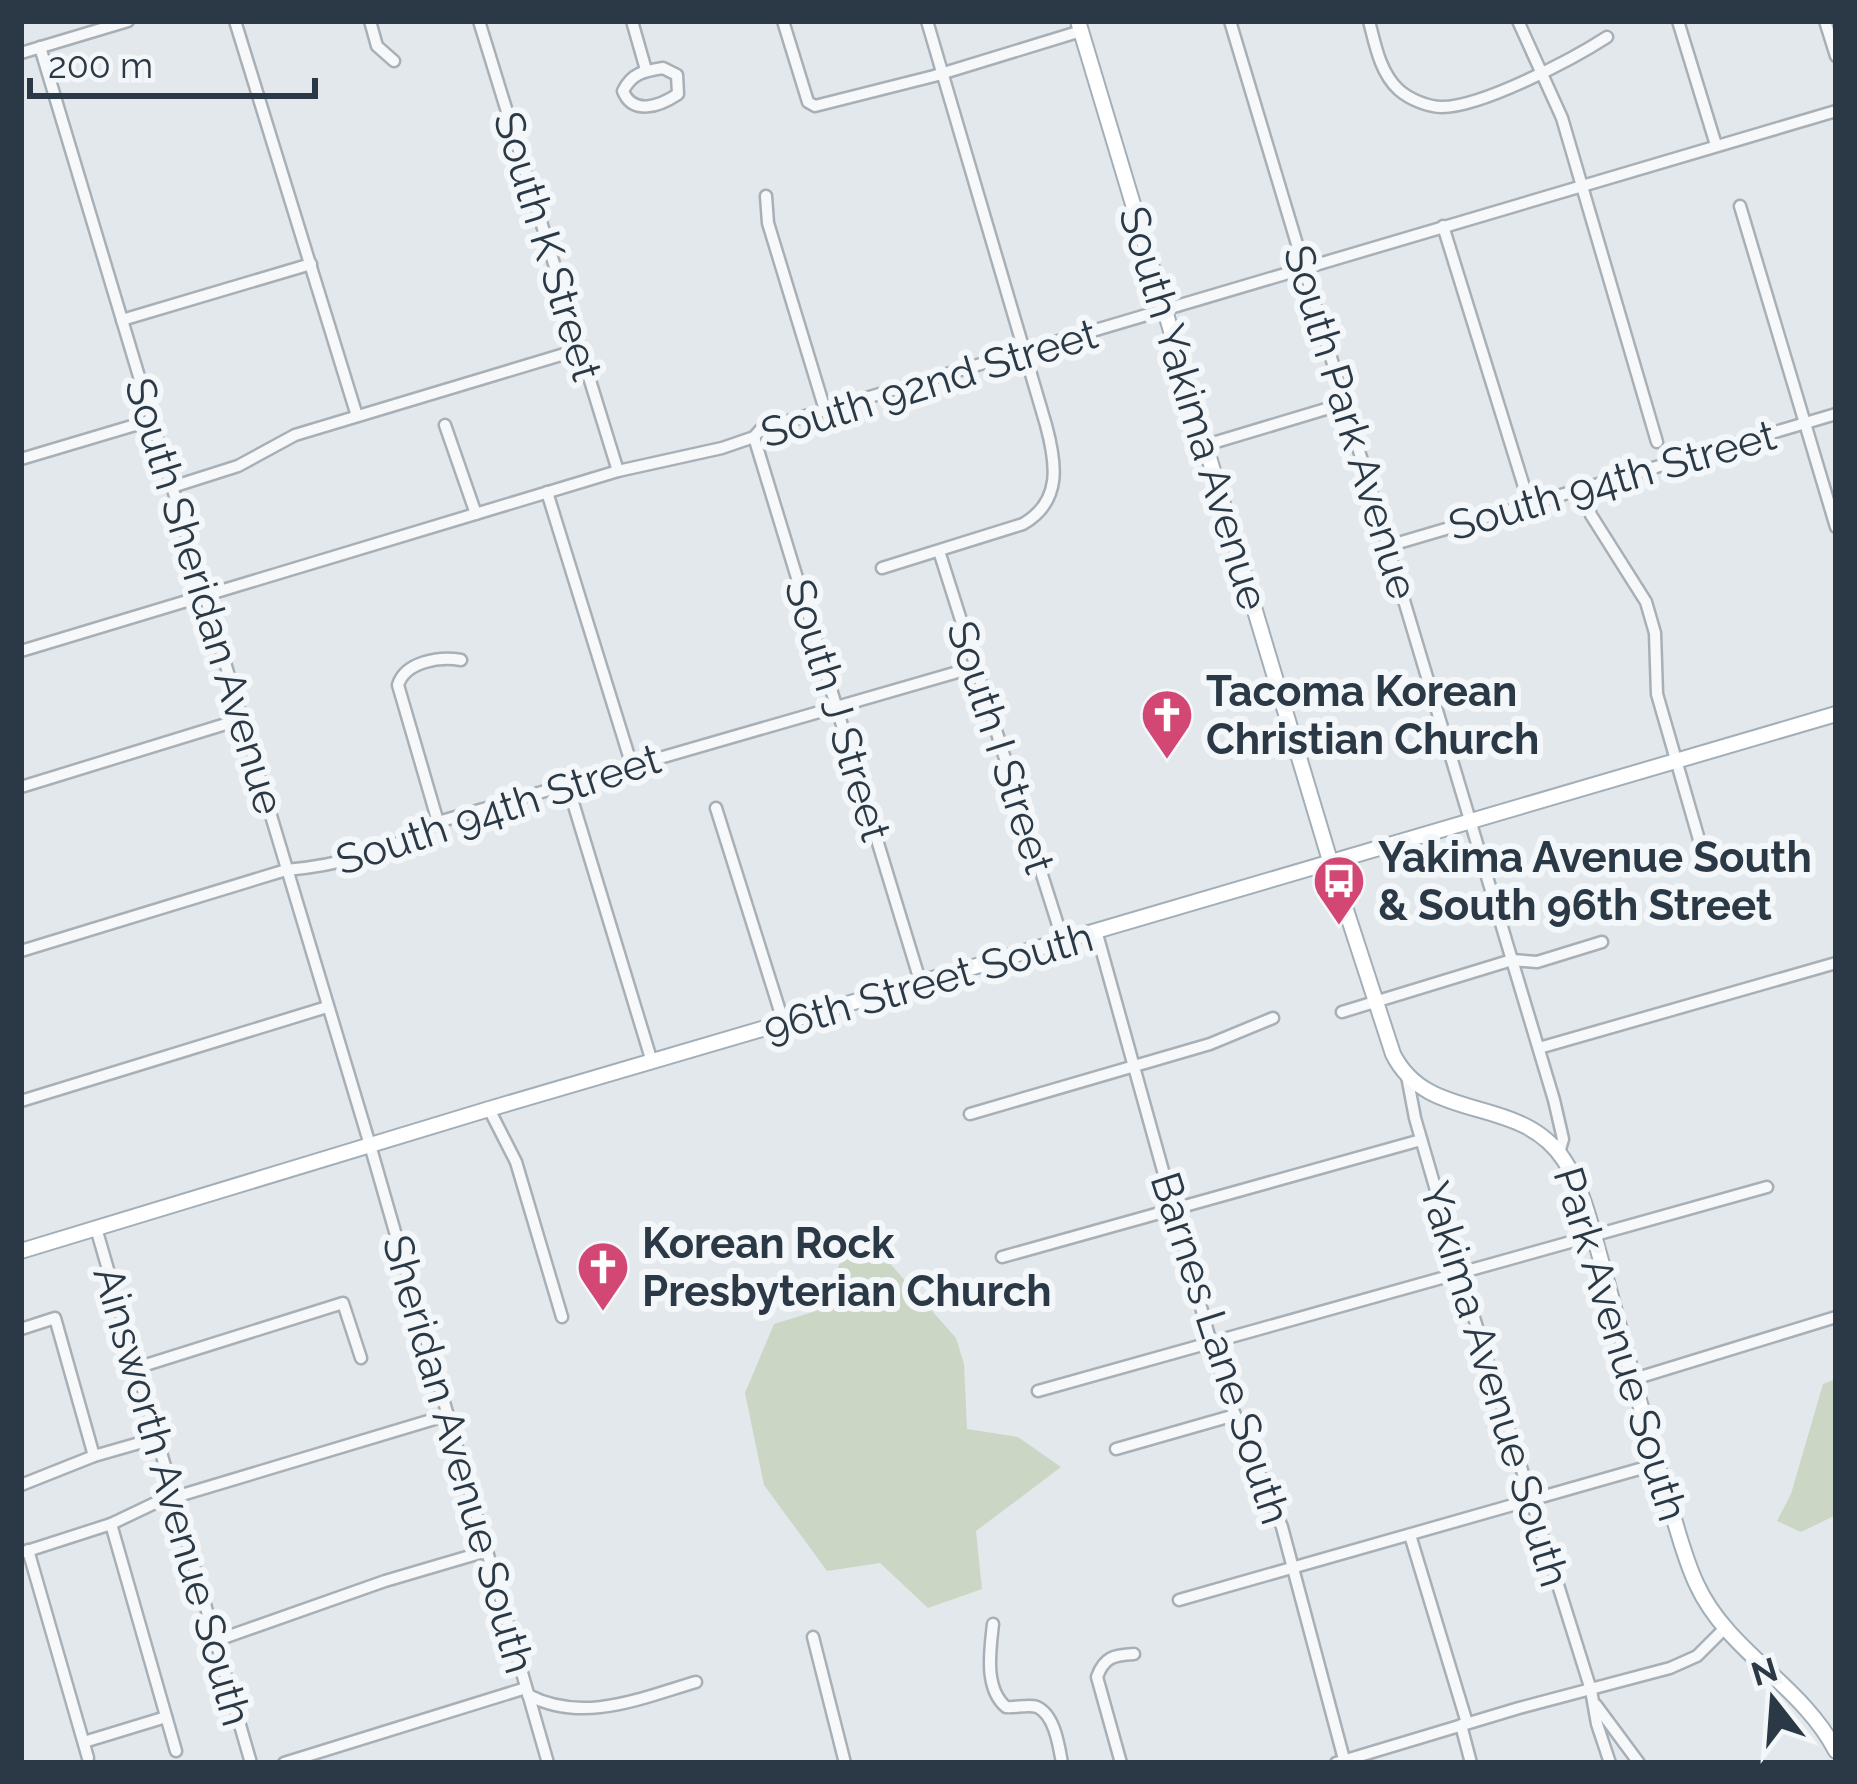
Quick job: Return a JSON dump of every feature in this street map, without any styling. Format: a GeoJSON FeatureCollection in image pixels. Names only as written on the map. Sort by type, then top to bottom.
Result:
{"type":"FeatureCollection","features":[{"type":"Feature","properties":{"kind":"main road","name":"South Yakima Avenue"},"geometry":{"type":"LineString","coordinates":[[1079,26],[1331,864]]}},
{"type":"Feature","properties":{"kind":"main road","name":"96th Street South"},"geometry":{"type":"LineString","coordinates":[[21,1251],[1836,714]]}},
{"type":"Feature","properties":{"kind":"main road","name":"Yakima Avenue South"},"geometry":{"type":"LineString","coordinates":[[1331,864],[1393,1054],[1407,1076]]}},
{"type":"Feature","properties":{"kind":"main road"},"geometry":{"type":"LineString","coordinates":[[1407,1076],[1435,1096],[1514,1118],[1559,1153]]}},
{"type":"Feature","properties":{"kind":"main road","name":"Park Avenue South"},"geometry":{"type":"LineString","coordinates":[[1559,1153],[1573,1174],[1593,1234],[1695,1581],[1724,1629],[1830,1728],[1836,1751]]}},
{"type":"Feature","properties":{"kind":"street"},"geometry":{"type":"LineString","coordinates":[[21,53],[128,21]]}},
{"type":"Feature","properties":{"kind":"street"},"geometry":{"type":"LineString","coordinates":[[235,21],[357,416]]}},
{"type":"Feature","properties":{"kind":"street"},"geometry":{"type":"LineString","coordinates":[[370,21],[377,46],[394,61]]}},
{"type":"Feature","properties":{"kind":"street","name":"South K Street"},"geometry":{"type":"LineString","coordinates":[[479,21],[618,471]]}},
{"type":"Feature","properties":{"kind":"street"},"geometry":{"type":"LineString","coordinates":[[632,21],[646,70]]}},
{"type":"Feature","properties":{"kind":"street"},"geometry":{"type":"LineString","coordinates":[[783,21],[808,101],[815,106],[942,73],[1079,26]]}},
{"type":"Feature","properties":{"kind":"street"},"geometry":{"type":"LineString","coordinates":[[882,568],[1023,524],[1042,509],[1052,489],[1054,454],[927,21]]}},
{"type":"Feature","properties":{"kind":"street","name":"South Park Avenue"},"geometry":{"type":"LineString","coordinates":[[1230,21],[1473,822]]}},
{"type":"Feature","properties":{"kind":"street"},"geometry":{"type":"LineString","coordinates":[[1369,21],[1387,75],[1397,89],[1430,106],[1457,105],[1543,71],[1607,37]]}},
{"type":"Feature","properties":{"kind":"street"},"geometry":{"type":"LineString","coordinates":[[1518,21],[1543,71],[1582,185],[1657,442]]}},
{"type":"Feature","properties":{"kind":"street"},"geometry":{"type":"LineString","coordinates":[[1678,21],[1716,145]]}},
{"type":"Feature","properties":{"kind":"street"},"geometry":{"type":"LineString","coordinates":[[1825,21],[1836,56]]}},
{"type":"Feature","properties":{"kind":"street","name":"South Sheridan Avenue"},"geometry":{"type":"LineString","coordinates":[[40,47],[370,1145]]}},
{"type":"Feature","properties":{"kind":"street"},"geometry":{"type":"LineString","coordinates":[[646,70],[673,70],[680,84],[678,94],[650,106],[627,101],[623,91],[628,82],[646,70]]}},
{"type":"Feature","properties":{"kind":"street","name":"South 92nd Street"},"geometry":{"type":"LineString","coordinates":[[21,651],[618,471],[754,437],[761,429],[1836,111]]}},
{"type":"Feature","properties":{"kind":"street"},"geometry":{"type":"LineString","coordinates":[[766,196],[768,224],[826,410]]}},
{"type":"Feature","properties":{"kind":"street"},"geometry":{"type":"LineString","coordinates":[[1740,206],[1836,527]]}},
{"type":"Feature","properties":{"kind":"street"},"geometry":{"type":"LineString","coordinates":[[1443,226],[1529,506]]}},
{"type":"Feature","properties":{"kind":"street"},"geometry":{"type":"LineString","coordinates":[[122,320],[310,264]]}},
{"type":"Feature","properties":{"kind":"street"},"geometry":{"type":"LineString","coordinates":[[172,487],[238,466],[295,435],[580,349]]}},
{"type":"Feature","properties":{"kind":"street"},"geometry":{"type":"LineString","coordinates":[[1206,445],[1346,403]]}},
{"type":"Feature","properties":{"kind":"street","name":"South 94th Street"},"geometry":{"type":"LineString","coordinates":[[1388,546],[1836,414]]}},
{"type":"Feature","properties":{"kind":"street"},"geometry":{"type":"LineString","coordinates":[[21,459],[152,420]]}},
{"type":"Feature","properties":{"kind":"street"},"geometry":{"type":"LineString","coordinates":[[446,425],[476,514]]}},
{"type":"Feature","properties":{"kind":"street","name":"South J Street"},"geometry":{"type":"LineString","coordinates":[[754,437],[921,984]]}},
{"type":"Feature","properties":{"kind":"street"},"geometry":{"type":"LineString","coordinates":[[1583,490],[1593,519],[1646,602],[1655,633],[1657,694],[1700,843]]}},
{"type":"Feature","properties":{"kind":"street"},"geometry":{"type":"LineString","coordinates":[[547,492],[632,766]]}},
{"type":"Feature","properties":{"kind":"street","name":"South I Street"},"geometry":{"type":"LineString","coordinates":[[939,551],[1064,944]]}},
{"type":"Feature","properties":{"kind":"street"},"geometry":{"type":"LineString","coordinates":[[438,822],[400,695],[400,678],[410,668],[436,660],[461,660]]}},
{"type":"Feature","properties":{"kind":"street","name":"South 94th Street"},"geometry":{"type":"LineString","coordinates":[[21,951],[286,870],[310,868],[387,846],[438,822],[975,667]]}},
{"type":"Feature","properties":{"kind":"street"},"geometry":{"type":"LineString","coordinates":[[21,787],[242,719]]}},
{"type":"Feature","properties":{"kind":"street"},"geometry":{"type":"LineString","coordinates":[[568,786],[652,1062]]}},
{"type":"Feature","properties":{"kind":"street"},"geometry":{"type":"LineString","coordinates":[[716,808],[784,1024]]}},
{"type":"Feature","properties":{"kind":"street","name":"Park Avenue South"},"geometry":{"type":"LineString","coordinates":[[1473,822],[1562,1130],[1559,1153]]}},
{"type":"Feature","properties":{"kind":"street","name":"Barnes Lane South"},"geometry":{"type":"LineString","coordinates":[[1097,934],[1211,1342],[1294,1570],[1342,1762]]}},
{"type":"Feature","properties":{"kind":"street"},"geometry":{"type":"LineString","coordinates":[[1342,1012],[1513,960],[1537,962],[1602,942]]}},
{"type":"Feature","properties":{"kind":"street"},"geometry":{"type":"LineString","coordinates":[[1539,1048],[1836,964]]}},
{"type":"Feature","properties":{"kind":"street"},"geometry":{"type":"LineString","coordinates":[[21,1100],[327,1007]]}},
{"type":"Feature","properties":{"kind":"street"},"geometry":{"type":"LineString","coordinates":[[970,1114],[1210,1044],[1273,1018]]}},
{"type":"Feature","properties":{"kind":"street","name":"Yakima Avenue South"},"geometry":{"type":"LineString","coordinates":[[1407,1076],[1460,1273],[1610,1763]]}},
{"type":"Feature","properties":{"kind":"street"},"geometry":{"type":"LineString","coordinates":[[489,1109],[517,1162],[562,1317]]}},
{"type":"Feature","properties":{"kind":"street"},"geometry":{"type":"LineString","coordinates":[[1002,1257],[1421,1140]]}},
{"type":"Feature","properties":{"kind":"street","name":"Sheridan Avenue South"},"geometry":{"type":"LineString","coordinates":[[370,1145],[548,1763]]}},
{"type":"Feature","properties":{"kind":"street"},"geometry":{"type":"LineString","coordinates":[[1038,1391],[1767,1187]]}},
{"type":"Feature","properties":{"kind":"street","name":"Ainsworth Avenue South"},"geometry":{"type":"LineString","coordinates":[[96,1228],[251,1763]]}},
{"type":"Feature","properties":{"kind":"street"},"geometry":{"type":"LineString","coordinates":[[136,1368],[343,1303],[361,1358]]}},
{"type":"Feature","properties":{"kind":"street"},"geometry":{"type":"LineString","coordinates":[[1634,1379],[1836,1317]]}},
{"type":"Feature","properties":{"kind":"street"},"geometry":{"type":"LineString","coordinates":[[21,1329],[55,1318],[94,1456]]}},
{"type":"Feature","properties":{"kind":"street"},"geometry":{"type":"LineString","coordinates":[[88,1758],[24,1551],[111,1524],[146,1506],[448,1415]]}},
{"type":"Feature","properties":{"kind":"street"},"geometry":{"type":"LineString","coordinates":[[1116,1449],[1235,1415]]}},
{"type":"Feature","properties":{"kind":"street"},"geometry":{"type":"LineString","coordinates":[[21,1485],[157,1438]]}},
{"type":"Feature","properties":{"kind":"street"},"geometry":{"type":"LineString","coordinates":[[1179,1600],[1657,1464]]}},
{"type":"Feature","properties":{"kind":"street"},"geometry":{"type":"LineString","coordinates":[[111,1524],[176,1751]]}},
{"type":"Feature","properties":{"kind":"street"},"geometry":{"type":"LineString","coordinates":[[1410,1535],[1471,1763]]}},
{"type":"Feature","properties":{"kind":"street"},"geometry":{"type":"LineString","coordinates":[[215,1641],[487,1551]]}},
{"type":"Feature","properties":{"kind":"street"},"geometry":{"type":"LineString","coordinates":[[993,1624],[990,1661],[996,1696],[1006,1707],[1042,1710],[1063,1763]]}},
{"type":"Feature","properties":{"kind":"street"},"geometry":{"type":"LineString","coordinates":[[1342,1762],[1686,1662],[1724,1629]]}},
{"type":"Feature","properties":{"kind":"street"},"geometry":{"type":"LineString","coordinates":[[813,1637],[845,1763]]}},
{"type":"Feature","properties":{"kind":"street"},"geometry":{"type":"LineString","coordinates":[[1121,1763],[1097,1677],[1110,1657],[1134,1654]]}},
{"type":"Feature","properties":{"kind":"street"},"geometry":{"type":"LineString","coordinates":[[284,1763],[527,1691],[546,1704],[606,1708],[696,1682]]}},
{"type":"Feature","properties":{"kind":"street"},"geometry":{"type":"LineString","coordinates":[[1595,1705],[1639,1763]]}},
{"type":"Feature","properties":{"kind":"street"},"geometry":{"type":"LineString","coordinates":[[83,1742],[166,1717]]}},
{"type":"Feature","properties":{"kind":"green space"},"geometry":{"type":"Polygon","coordinates":[[[870,1241],[956,1338],[964,1364],[967,1429],[1018,1437],[1061,1467],[976,1531],[982,1589],[928,1608],[880,1563],[827,1571],[764,1485],[745,1393],[774,1324],[826,1308],[842,1255],[870,1241]]]}},
{"type":"Feature","properties":{"kind":"green space"},"geometry":{"type":"Polygon","coordinates":[[[1836,1379],[1836,1515],[1801,1532],[1777,1521],[1791,1494],[1823,1384],[1836,1379]]]}},
{"type":"Feature","properties":{"kind":"place","name":"Tacoma Korean Christian Church"},"geometry":{"type":"Point","coordinates":[1167,761]}},
{"type":"Feature","properties":{"kind":"place","name":"Yakima Avenue South & South 96th Street"},"geometry":{"type":"Point","coordinates":[1339,927]}},
{"type":"Feature","properties":{"kind":"place","name":"Korean Rock Presbyterian Church"},"geometry":{"type":"Point","coordinates":[603,1313]}}]}
